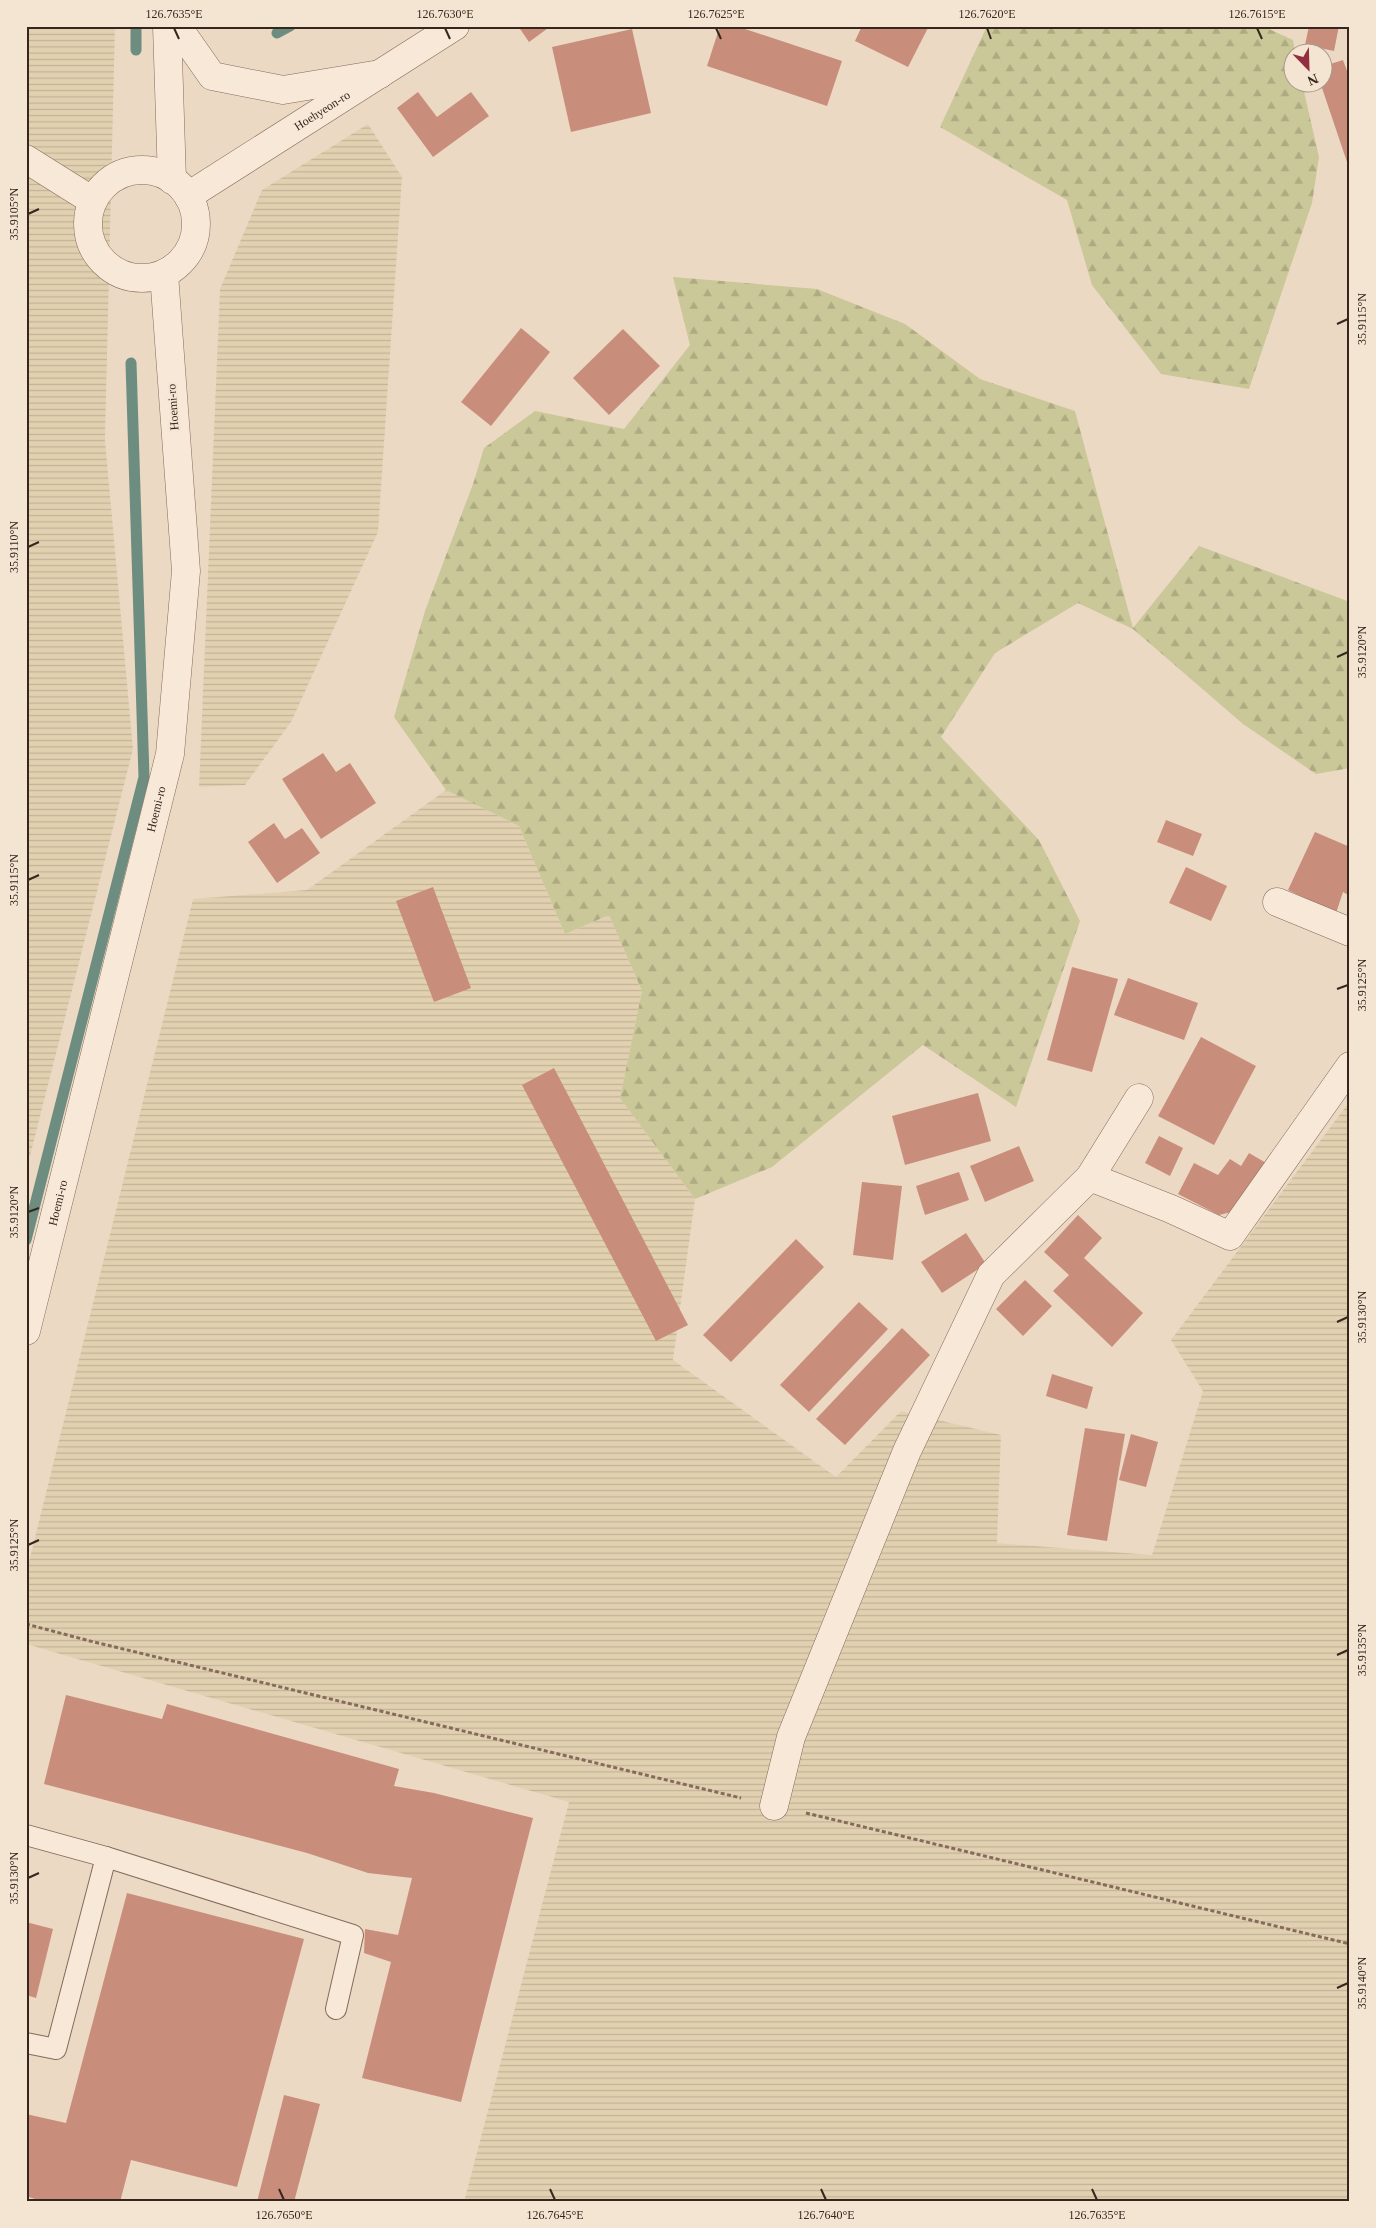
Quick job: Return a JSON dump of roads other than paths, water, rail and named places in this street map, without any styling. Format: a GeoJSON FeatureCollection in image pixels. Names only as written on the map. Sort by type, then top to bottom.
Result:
{"type":"FeatureCollection","features":[{"type":"Feature","properties":{"kind":"street"},"geometry":{"type":"LineString","coordinates":[[166,26],[180,188]]}},
{"type":"Feature","properties":{"kind":"street"},"geometry":{"type":"LineString","coordinates":[[177,26],[212,76],[283,90],[380,74]]}},
{"type":"Feature","properties":{"kind":"street","name":"Hoehyeon-ro"},"geometry":{"type":"LineString","coordinates":[[180,188],[380,74],[456,26]]}},
{"type":"Feature","properties":{"kind":"street"},"geometry":{"type":"LineString","coordinates":[[26,159],[93,201]]}},
{"type":"Feature","properties":{"kind":"street"},"geometry":{"type":"LineString","coordinates":[[145,170],[163,174],[180,188],[196,217],[196,236],[190,252],[179,265],[164,274],[130,278],[114,272],[100,261],[91,246],[87,230],[88,211],[96,194],[110,180],[126,172],[145,170]]}},
{"type":"Feature","properties":{"kind":"street","name":"Hoemi-ro"},"geometry":{"type":"LineString","coordinates":[[26,1331],[170,754],[186,571],[164,274]]}},
{"type":"Feature","properties":{"kind":"street"},"geometry":{"type":"LineString","coordinates":[[1278,902],[1350,932]]}},
{"type":"Feature","properties":{"kind":"street"},"geometry":{"type":"LineString","coordinates":[[1090,1177],[1170,1209],[1230,1236],[1350,1066]]}},
{"type":"Feature","properties":{"kind":"street"},"geometry":{"type":"LineString","coordinates":[[774,1806],[791,1737],[908,1451],[991,1275],[1090,1177],[1139,1098]]}},
{"type":"Feature","properties":{"kind":"lane"},"geometry":{"type":"LineString","coordinates":[[26,1835],[353,1935],[336,2009]]}},
{"type":"Feature","properties":{"kind":"lane"},"geometry":{"type":"LineString","coordinates":[[26,2043],[56,2049],[106,1858]]}},
{"type":"Feature","properties":{"kind":"waterway"},"geometry":{"type":"LineString","coordinates":[[136,26],[136,50]]}},
{"type":"Feature","properties":{"kind":"waterway"},"geometry":{"type":"LineString","coordinates":[[277,33],[290,26]]}},
{"type":"Feature","properties":{"kind":"waterway"},"geometry":{"type":"LineString","coordinates":[[26,1240],[144,777],[131,363]]}}]}
